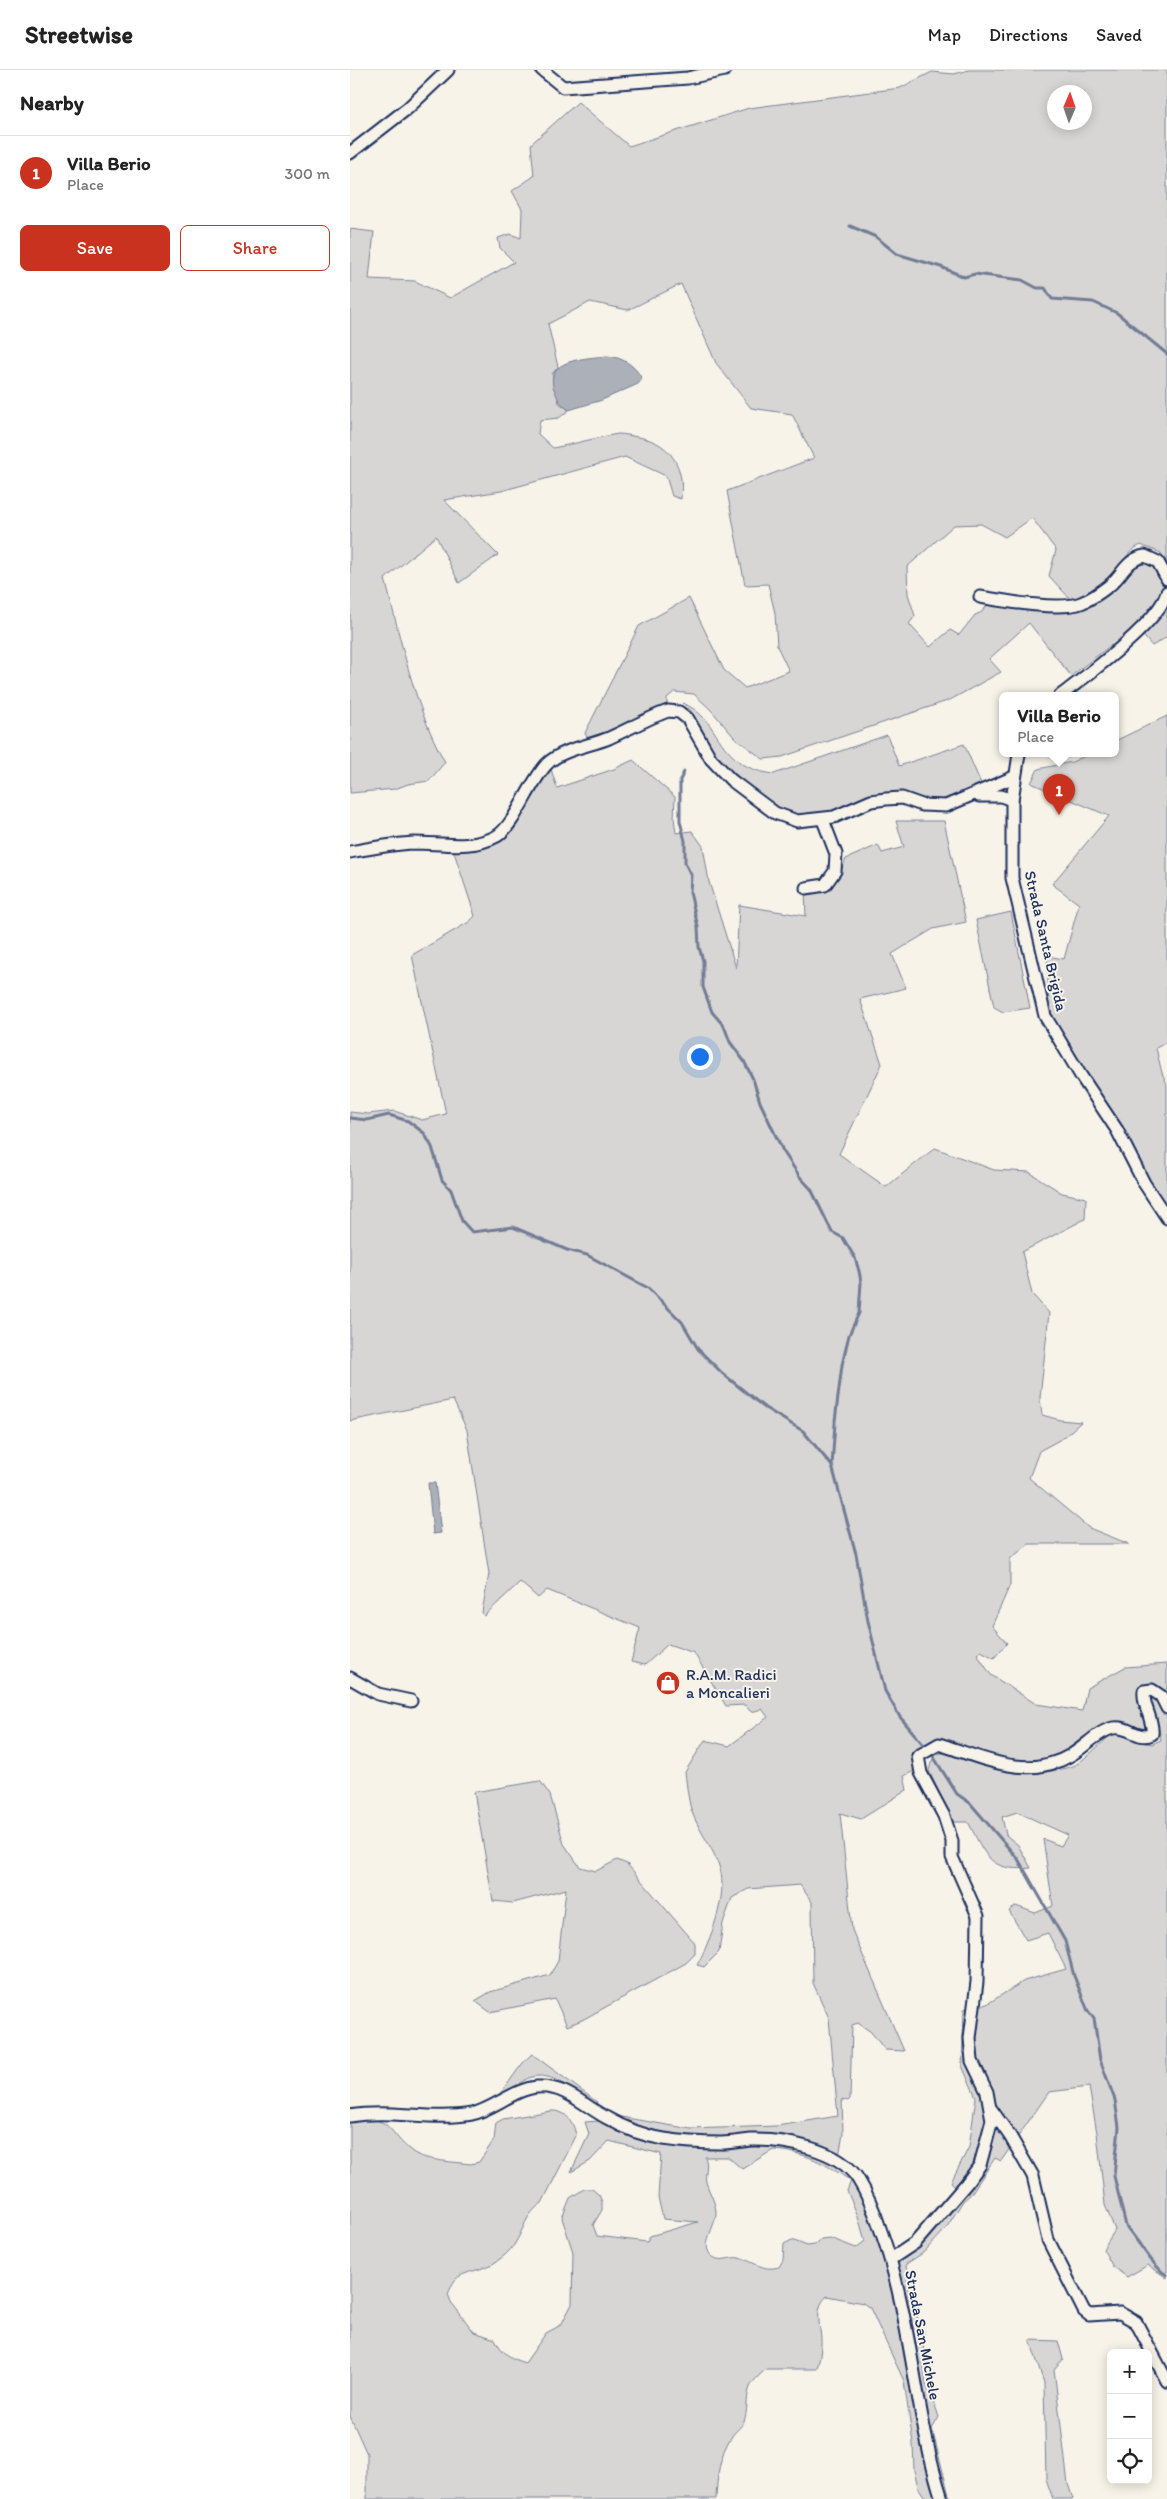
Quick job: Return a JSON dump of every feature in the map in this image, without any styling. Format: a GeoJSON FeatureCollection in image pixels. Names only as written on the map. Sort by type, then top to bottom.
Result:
{"type":"FeatureCollection","features":[{"type":"Feature","properties":{"kind":"street"},"geometry":{"type":"LineString","coordinates":[[350,153],[408,108],[448,70]]}},
{"type":"Feature","properties":{"kind":"street"},"geometry":{"type":"LineString","coordinates":[[542,70],[563,87],[688,78],[725,70]]}},
{"type":"Feature","properties":{"kind":"street"},"geometry":{"type":"LineString","coordinates":[[980,597],[1018,603],[1073,605],[1099,594],[1116,580],[1130,561],[1145,556],[1158,562],[1167,579]]}},
{"type":"Feature","properties":{"kind":"street"},"geometry":{"type":"LineString","coordinates":[[1065,692],[1149,620],[1162,604],[1167,592]]}},
{"type":"Feature","properties":{"kind":"street"},"geometry":{"type":"LineString","coordinates":[[350,852],[414,843],[461,845],[484,841],[498,835],[509,823],[536,777],[548,762],[561,754],[591,745],[668,711],[679,712],[688,719],[711,759],[731,780],[785,818],[823,820],[871,801],[886,799],[902,798],[922,805],[946,806],[1014,777]]}},
{"type":"Feature","properties":{"kind":"street","name":"Strada Santa Brigida"},"geometry":{"type":"LineString","coordinates":[[1018,757],[1012,800],[1012,878],[1045,1016],[1076,1069],[1117,1130],[1144,1183],[1167,1218]]}},
{"type":"Feature","properties":{"kind":"street"},"geometry":{"type":"LineString","coordinates":[[967,797],[1001,796],[1012,800]]}},
{"type":"Feature","properties":{"kind":"street"},"geometry":{"type":"LineString","coordinates":[[806,888],[825,885],[835,871],[836,854],[823,820]]}},
{"type":"Feature","properties":{"kind":"street"},"geometry":{"type":"LineString","coordinates":[[350,1678],[378,1694],[411,1701]]}},
{"type":"Feature","properties":{"kind":"street","name":"Strada San Michele"},"geometry":{"type":"LineString","coordinates":[[942,2499],[932,2469],[910,2342],[891,2259],[916,2243],[980,2165],[990,2131],[991,2108],[987,2092],[972,2061],[970,2038],[977,1982],[978,1916],[952,1857],[952,1840],[944,1816],[921,1773],[918,1756],[939,1744],[1001,1764],[1027,1768],[1043,1767],[1071,1755],[1114,1727],[1129,1729],[1138,1735],[1146,1737],[1152,1734],[1153,1727],[1143,1699],[1144,1691],[1152,1690],[1162,1696],[1167,1708]]}},
{"type":"Feature","properties":{"kind":"street"},"geometry":{"type":"LineString","coordinates":[[350,2116],[370,2113],[435,2115],[473,2113],[536,2087],[569,2093],[607,2118],[650,2137],[699,2143],[752,2140],[792,2142],[839,2161],[858,2178],[873,2208],[891,2259]]}},
{"type":"Feature","properties":{"kind":"street"},"geometry":{"type":"LineString","coordinates":[[991,2108],[1033,2176],[1048,2240],[1084,2311],[1089,2315],[1120,2313],[1136,2322],[1167,2381]]}},
{"type":"Feature","properties":{"kind":"shaded area"},"geometry":{"type":"Polygon","coordinates":[[[969,70],[1167,70],[1167,563],[1161,553],[1141,545],[1132,551],[1116,572],[1103,584],[1073,602],[1049,576],[1056,550],[1032,518],[1005,537],[981,524],[954,525],[907,567],[908,594],[915,616],[909,624],[930,647],[950,630],[959,635],[975,615],[982,612],[989,603],[1073,608],[1134,562],[1144,559],[1156,564],[1166,584],[1161,600],[1116,648],[1111,645],[1071,676],[1029,623],[989,659],[1001,672],[950,700],[782,757],[763,759],[734,737],[711,710],[694,694],[674,692],[667,698],[667,704],[588,740],[585,733],[639,626],[689,598],[724,670],[745,688],[789,671],[777,646],[775,613],[768,584],[745,585],[727,491],[814,458],[792,414],[751,408],[716,363],[681,284],[628,310],[590,302],[548,324],[558,367],[552,374],[559,403],[569,410],[559,418],[540,420],[538,434],[553,448],[618,434],[649,440],[659,444],[667,450],[678,466],[682,487],[681,499],[672,496],[666,476],[625,457],[501,491],[444,500],[498,555],[459,583],[436,536],[385,579],[409,673],[425,719],[445,762],[429,781],[408,784],[395,789],[350,793],[350,229],[374,232],[369,279],[415,281],[450,298],[514,262],[500,248],[498,238],[510,234],[521,238],[522,209],[512,191],[534,176],[531,144],[578,102],[629,146],[749,108],[900,88],[932,72],[954,74],[969,70]]]}},
{"type":"Feature","properties":{"kind":"shaded area"},"geometry":{"type":"Polygon","coordinates":[[[607,356],[618,358],[628,363],[642,379],[638,384],[602,400],[569,410],[566,408],[554,389],[552,379],[555,371],[569,362],[579,359],[607,356]]]}},
{"type":"Feature","properties":{"kind":"shaded area"},"geometry":{"type":"Polygon","coordinates":[[[1167,605],[1167,637],[1152,646],[1141,633],[1167,605]]]}},
{"type":"Feature","properties":{"kind":"shaded area"},"geometry":{"type":"Polygon","coordinates":[[[683,703],[707,721],[721,743],[734,757],[748,767],[758,771],[774,774],[887,735],[899,766],[964,744],[982,786],[941,800],[925,801],[900,793],[865,797],[837,811],[797,817],[779,811],[714,756],[691,711],[683,703]]]}},
{"type":"Feature","properties":{"kind":"shaded area"},"geometry":{"type":"Polygon","coordinates":[[[1167,716],[1167,1042],[1156,1048],[1162,1073],[1167,1084],[1167,1207],[1084,1075],[1049,1012],[1047,956],[1064,959],[1079,904],[1052,884],[1109,816],[1031,783],[1038,769],[1072,762],[1083,757],[1119,757],[1119,739],[1167,716]]]}},
{"type":"Feature","properties":{"kind":"shaded area"},"geometry":{"type":"Polygon","coordinates":[[[633,760],[675,797],[674,818],[676,833],[692,831],[703,846],[709,882],[736,968],[739,905],[806,916],[805,891],[814,891],[827,887],[836,879],[846,859],[878,845],[882,853],[904,847],[896,821],[944,821],[966,922],[933,929],[892,954],[906,988],[860,999],[882,1064],[839,1154],[886,1187],[935,1148],[994,1170],[1029,1172],[1062,1193],[1086,1198],[1085,1219],[1022,1252],[1032,1294],[1049,1313],[1040,1398],[1042,1415],[1060,1420],[1081,1422],[1063,1438],[1039,1451],[1029,1478],[1089,1528],[1129,1544],[1029,1544],[1010,1559],[1010,1585],[992,1626],[1007,1643],[994,1658],[981,1651],[977,1654],[991,1675],[1036,1704],[1082,1711],[1087,1688],[1125,1667],[1167,1664],[1167,1698],[1163,1690],[1149,1683],[1138,1692],[1145,1723],[1145,1733],[1130,1726],[1042,1763],[1026,1765],[948,1745],[925,1755],[916,1770],[904,1776],[907,1790],[861,1819],[840,1813],[852,1930],[904,2051],[885,2050],[871,2032],[858,2023],[852,2025],[850,2099],[848,2101],[842,2099],[843,2134],[839,2156],[792,2137],[766,2135],[693,2138],[655,2131],[615,2116],[691,2129],[777,2126],[838,2116],[829,2018],[813,1983],[812,1902],[800,1885],[748,1889],[732,1898],[723,1923],[719,1952],[704,1967],[697,1965],[712,1931],[720,1905],[722,1880],[718,1862],[692,1812],[685,1772],[705,1740],[729,1746],[768,1717],[762,1709],[751,1712],[745,1705],[726,1706],[694,1653],[668,1644],[645,1665],[631,1662],[640,1628],[547,1590],[538,1598],[520,1582],[484,1616],[482,1612],[489,1574],[467,1430],[453,1400],[350,1421],[350,1112],[368,1114],[394,1111],[422,1120],[446,1114],[412,955],[469,922],[475,916],[453,849],[502,838],[550,766],[557,788],[614,769],[633,760]]]}},
{"type":"Feature","properties":{"kind":"shaded area"},"geometry":{"type":"Polygon","coordinates":[[[1011,912],[1030,1008],[1003,1012],[994,1007],[976,920],[1011,912]]]}},
{"type":"Feature","properties":{"kind":"shaded area"},"geometry":{"type":"Polygon","coordinates":[[[428,1483],[435,1483],[441,1533],[433,1534],[428,1483]]]}},
{"type":"Feature","properties":{"kind":"shaded area"},"geometry":{"type":"Polygon","coordinates":[[[1153,1696],[1167,1714],[1167,2278],[1148,2265],[1127,2277],[1113,2267],[1103,2249],[1115,2230],[1105,2205],[1097,2133],[1089,2087],[1049,2092],[1001,2161],[995,2158],[970,2195],[963,2201],[945,2230],[923,2253],[906,2264],[909,2299],[924,2331],[923,2361],[926,2384],[939,2417],[932,2429],[950,2499],[946,2499],[936,2467],[914,2341],[896,2261],[919,2246],[975,2163],[957,2188],[951,2182],[969,2147],[976,2097],[962,2066],[964,2009],[987,2004],[1024,1981],[1066,1969],[1048,1933],[1026,1940],[1009,1911],[1016,1906],[1035,1913],[1053,1906],[1043,1839],[1061,1846],[1068,1835],[1017,1812],[1002,1817],[1006,1835],[1018,1845],[1031,1868],[1017,1869],[997,1864],[990,1859],[979,1844],[968,1822],[953,1822],[929,1771],[930,1765],[936,1756],[941,1753],[947,1753],[1019,1773],[1040,1773],[1073,1766],[1114,1732],[1128,1734],[1136,1741],[1152,1744],[1161,1740],[1150,1699],[1153,1696]]]}},
{"type":"Feature","properties":{"kind":"shaded area"},"geometry":{"type":"Polygon","coordinates":[[[540,1781],[550,1795],[564,1844],[580,1867],[596,1871],[617,1860],[627,1864],[695,1943],[695,1954],[686,1963],[582,2020],[567,2026],[555,1999],[490,2012],[475,2001],[490,1992],[550,1975],[558,1961],[566,1889],[513,1903],[493,1901],[474,1792],[540,1781]]]}},
{"type":"Feature","properties":{"kind":"shaded area"},"geometry":{"type":"Polygon","coordinates":[[[532,2054],[597,2102],[593,2105],[560,2082],[542,2076],[532,2077],[523,2081],[508,2094],[497,2100],[495,2098],[532,2054]]]}},
{"type":"Feature","properties":{"kind":"shaded area"},"geometry":{"type":"Polygon","coordinates":[[[556,2111],[568,2118],[576,2136],[542,2203],[528,2217],[512,2247],[493,2264],[458,2277],[448,2294],[451,2302],[474,2332],[495,2339],[507,2355],[525,2363],[546,2333],[561,2325],[572,2304],[573,2252],[562,2218],[570,2198],[584,2189],[592,2189],[599,2195],[602,2202],[602,2210],[593,2225],[597,2236],[647,2242],[650,2236],[698,2222],[663,2219],[658,2197],[661,2154],[609,2141],[590,2161],[571,2172],[589,2134],[585,2122],[601,2121],[650,2140],[791,2144],[838,2164],[857,2181],[882,2241],[940,2499],[926,2499],[918,2487],[914,2470],[913,2443],[904,2381],[870,2308],[863,2303],[827,2296],[822,2301],[819,2313],[821,2348],[817,2369],[766,2369],[754,2381],[749,2390],[744,2421],[732,2436],[721,2458],[716,2499],[367,2499],[367,2454],[350,2416],[350,2121],[375,2120],[388,2126],[405,2145],[419,2156],[471,2164],[479,2162],[494,2140],[496,2123],[503,2119],[556,2111]],[[773,2150],[742,2169],[728,2157],[705,2157],[707,2164],[706,2182],[716,2211],[707,2247],[716,2259],[739,2258],[763,2267],[773,2268],[779,2267],[783,2260],[784,2244],[792,2240],[807,2246],[815,2245],[821,2239],[830,2238],[856,2248],[865,2241],[858,2216],[847,2191],[851,2181],[814,2160],[785,2151],[773,2150]]]}},
{"type":"Feature","properties":{"kind":"shaded area"},"geometry":{"type":"Polygon","coordinates":[[[1030,2340],[1058,2341],[1063,2359],[1054,2369],[1068,2484],[1073,2499],[1053,2499],[1046,2479],[1044,2383],[1030,2340]]]}},
{"type":"Feature","properties":{"kind":"waterway"},"geometry":{"type":"LineString","coordinates":[[850,226],[876,237],[897,254],[941,267],[964,277],[975,274],[1022,280],[1037,288],[1045,288],[1052,299],[1093,302],[1117,313],[1167,354]]}},
{"type":"Feature","properties":{"kind":"waterway"},"geometry":{"type":"LineString","coordinates":[[684,772],[680,780],[680,821],[685,841],[685,863],[691,875],[690,892],[703,961],[703,987],[712,1012],[724,1026],[730,1042],[744,1061],[753,1079],[760,1102],[783,1151],[800,1177],[811,1189],[832,1232],[843,1238],[855,1258],[859,1271],[861,1282],[859,1313],[849,1335],[842,1365],[835,1421]]}},
{"type":"Feature","properties":{"kind":"waterway"},"geometry":{"type":"LineString","coordinates":[[350,1118],[367,1120],[389,1115],[408,1121],[424,1133],[432,1147],[442,1180],[451,1190],[462,1221],[472,1232],[513,1227],[567,1250],[587,1255],[648,1288],[682,1322],[698,1349],[722,1373],[765,1408],[803,1431],[832,1466]]}},
{"type":"Feature","properties":{"kind":"waterway"},"geometry":{"type":"LineString","coordinates":[[835,1423],[832,1466],[856,1554],[868,1621],[885,1691],[900,1717],[933,1756],[957,1794],[970,1803],[1018,1859],[1065,1941],[1074,1976],[1088,2011],[1094,2018],[1100,2060],[1115,2100],[1119,2127],[1114,2176],[1126,2226],[1152,2261],[1167,2275]]}},
{"type":"Feature","properties":{"kind":"place","name":"Villa Berio"},"geometry":{"type":"Point","coordinates":[1059,815]}},
{"type":"Feature","properties":{"kind":"place","name":"R.A.M. Radici a Moncalieri"},"geometry":{"type":"Point","coordinates":[668,1683]}}]}
